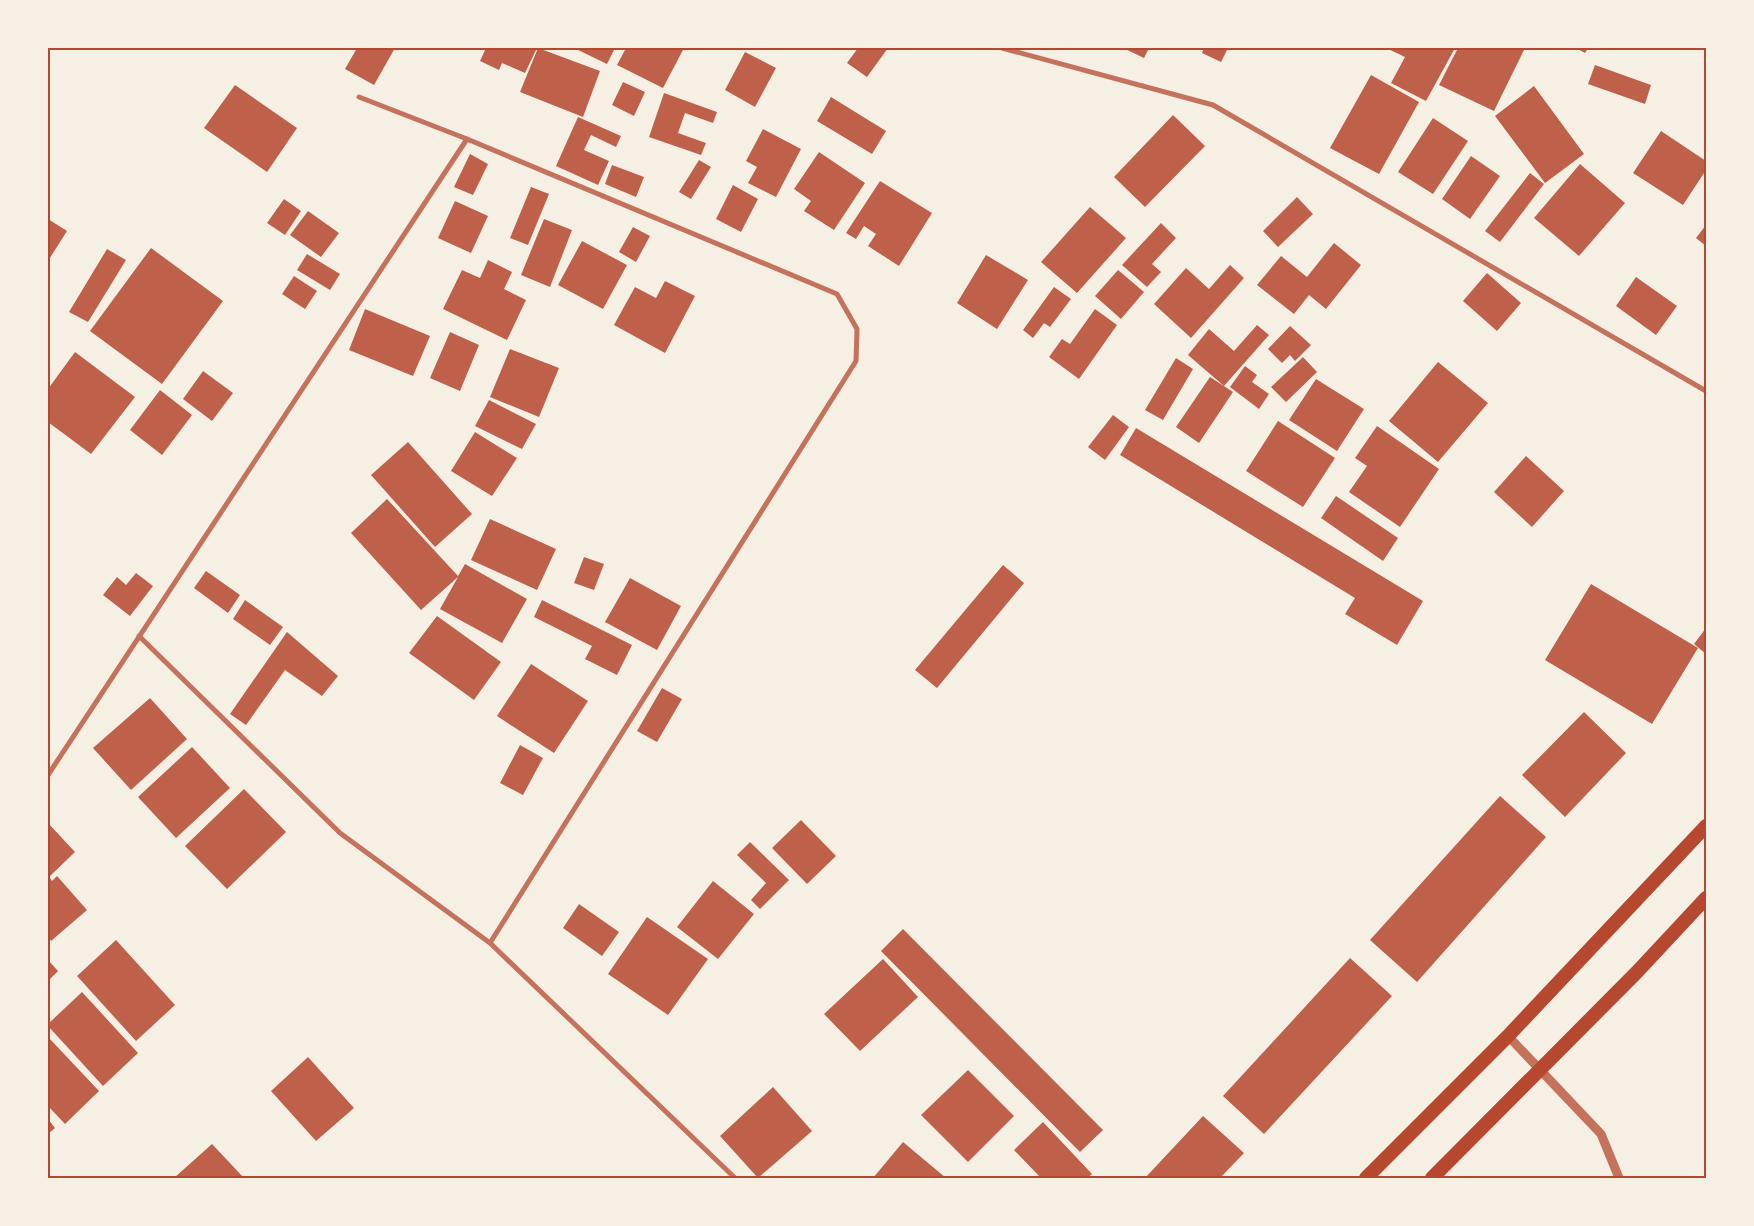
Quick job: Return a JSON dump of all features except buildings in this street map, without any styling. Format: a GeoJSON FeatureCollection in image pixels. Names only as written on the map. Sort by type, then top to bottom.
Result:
{"type":"FeatureCollection","features":[{"type":"Feature","properties":{"kind":"highway"},"geometry":{"type":"LineString","coordinates":[[1366,1178],[1508,1036],[1706,826]]}},
{"type":"Feature","properties":{"kind":"highway"},"geometry":{"type":"LineString","coordinates":[[1432,1178],[1636,972],[1706,898]]}},
{"type":"Feature","properties":{"kind":"street"},"geometry":{"type":"LineString","coordinates":[[1002,48],[1213,105],[1706,391]]}},
{"type":"Feature","properties":{"kind":"street"},"geometry":{"type":"LineString","coordinates":[[359,97],[466,139],[838,294],[857,329],[856,361],[490,943]]}},
{"type":"Feature","properties":{"kind":"street"},"geometry":{"type":"LineString","coordinates":[[48,775],[466,139]]}},
{"type":"Feature","properties":{"kind":"street"},"geometry":{"type":"LineString","coordinates":[[139,636],[340,833],[490,943],[735,1178]]}},
{"type":"Feature","properties":{"kind":"street"},"geometry":{"type":"LineString","coordinates":[[1508,1036],[1601,1134],[1619,1178]]}}]}
